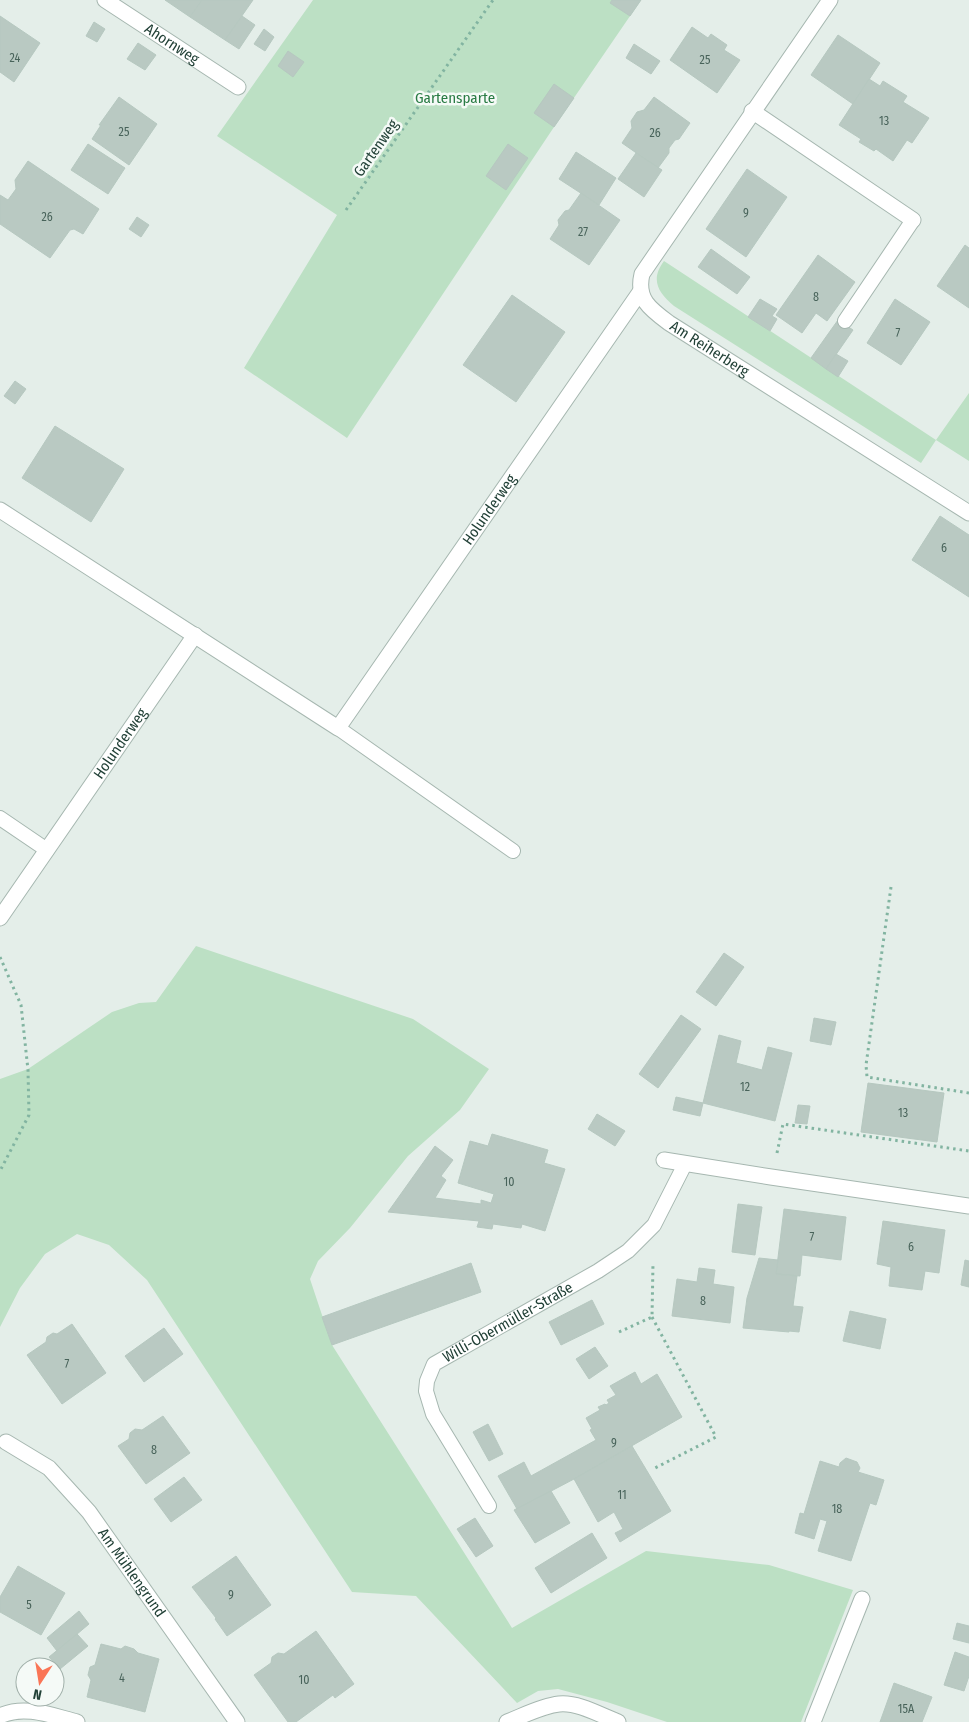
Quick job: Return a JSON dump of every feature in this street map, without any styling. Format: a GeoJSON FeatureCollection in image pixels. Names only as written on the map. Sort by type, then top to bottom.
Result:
{"type":"FeatureCollection","features":[{"type":"Feature","properties":{"kind":"street","name":"Ahornweg"},"geometry":{"type":"LineString","coordinates":[[105,0],[238,87]]}},
{"type":"Feature","properties":{"kind":"street"},"geometry":{"type":"LineString","coordinates":[[640,292],[642,274],[830,0]]}},
{"type":"Feature","properties":{"kind":"street"},"geometry":{"type":"LineString","coordinates":[[752,112],[913,220]]}},
{"type":"Feature","properties":{"kind":"street","name":"Am Reiherberg"},"geometry":{"type":"LineString","coordinates":[[640,292],[646,303],[669,323],[969,513]]}},
{"type":"Feature","properties":{"kind":"street","name":"Holunderweg"},"geometry":{"type":"LineString","coordinates":[[338,728],[640,292]]}},
{"type":"Feature","properties":{"kind":"street"},"geometry":{"type":"LineString","coordinates":[[0,510],[338,728]]}},
{"type":"Feature","properties":{"kind":"street","name":"Holunderweg"},"geometry":{"type":"LineString","coordinates":[[0,918],[195,635]]}},
{"type":"Feature","properties":{"kind":"street"},"geometry":{"type":"LineString","coordinates":[[664,1160],[771,1178],[969,1206]]}},
{"type":"Feature","properties":{"kind":"street","name":"Am Mühlengrund"},"geometry":{"type":"LineString","coordinates":[[6,1442],[49,1468],[89,1512],[237,1722]]}},
{"type":"Feature","properties":{"kind":"street"},"geometry":{"type":"LineString","coordinates":[[813,1722],[862,1599]]}},
{"type":"Feature","properties":{"kind":"street"},"geometry":{"type":"LineString","coordinates":[[507,1722],[560,1704],[575,1706],[618,1722]]}},
{"type":"Feature","properties":{"kind":"street"},"geometry":{"type":"LineString","coordinates":[[0,1716],[16,1711],[27,1711],[77,1722]]}},
{"type":"Feature","properties":{"kind":"lane"},"geometry":{"type":"LineString","coordinates":[[844,322],[913,220]]}},
{"type":"Feature","properties":{"kind":"lane"},"geometry":{"type":"LineString","coordinates":[[338,728],[513,851]]}},
{"type":"Feature","properties":{"kind":"lane"},"geometry":{"type":"LineString","coordinates":[[0,818],[47,850]]}},
{"type":"Feature","properties":{"kind":"lane","name":"Willi-Obermüller-Straße"},"geometry":{"type":"LineString","coordinates":[[489,1506],[433,1414],[426,1392],[427,1381],[434,1364],[598,1271],[628,1251],[654,1225],[685,1164]]}},
{"type":"Feature","properties":{"kind":"path","name":"Gartenweg"},"geometry":{"type":"LineString","coordinates":[[346,210],[493,0]]}},
{"type":"Feature","properties":{"kind":"path"},"geometry":{"type":"LineString","coordinates":[[891,887],[866,1065],[867,1077],[969,1093]]}},
{"type":"Feature","properties":{"kind":"path"},"geometry":{"type":"LineString","coordinates":[[0,957],[21,1006],[28,1070],[29,1115],[0,1171]]}},
{"type":"Feature","properties":{"kind":"path"},"geometry":{"type":"LineString","coordinates":[[771,1178],[783,1124],[969,1151]]}},
{"type":"Feature","properties":{"kind":"path"},"geometry":{"type":"LineString","coordinates":[[654,1225],[652,1317],[716,1437],[655,1468]]}},
{"type":"Feature","properties":{"kind":"path"},"geometry":{"type":"LineString","coordinates":[[619,1332],[652,1317]]}},
{"type":"Feature","properties":{"kind":"green space","name":"Gartensparte"},"geometry":{"type":"Polygon","coordinates":[[[313,0],[641,0],[347,438],[244,368],[337,215],[217,136],[313,0]]]}},
{"type":"Feature","properties":{"kind":"green space"},"geometry":{"type":"Polygon","coordinates":[[[664,261],[936,440],[921,463],[674,306],[660,291],[658,285],[657,274],[664,261]]]}},
{"type":"Feature","properties":{"kind":"green space"},"geometry":{"type":"Polygon","coordinates":[[[969,393],[969,461],[936,440],[969,393]]]}},
{"type":"Feature","properties":{"kind":"green space"},"geometry":{"type":"Polygon","coordinates":[[[196,946],[413,1019],[489,1069],[460,1110],[408,1156],[350,1228],[318,1261],[310,1279],[332,1345],[512,1628],[646,1551],[769,1565],[853,1590],[801,1722],[667,1722],[607,1702],[558,1689],[538,1691],[517,1703],[416,1596],[352,1592],[147,1280],[109,1245],[77,1234],[45,1254],[20,1288],[0,1327],[0,1079],[28,1069],[112,1012],[139,1003],[156,1002],[196,946]]]}},
{"type":"Feature","properties":{"kind":"building"},"geometry":{"type":"Polygon","coordinates":[[[165,0],[202,0],[190,17],[165,0]]]}},
{"type":"Feature","properties":{"kind":"building"},"geometry":{"type":"Polygon","coordinates":[[[202,0],[253,0],[225,40],[190,17],[202,0]]]}},
{"type":"Feature","properties":{"kind":"building"},"geometry":{"type":"Polygon","coordinates":[[[612,0],[641,0],[630,16],[610,3],[612,0]]]}},
{"type":"Feature","properties":{"kind":"building"},"geometry":{"type":"Polygon","coordinates":[[[0,16],[40,43],[14,82],[0,72],[0,16]]]}},
{"type":"Feature","properties":{"kind":"building"},"geometry":{"type":"Polygon","coordinates":[[[242,16],[255,25],[239,49],[225,40],[242,16]]]}},
{"type":"Feature","properties":{"kind":"building"},"geometry":{"type":"Polygon","coordinates":[[[94,22],[105,29],[97,42],[86,36],[94,22]]]}},
{"type":"Feature","properties":{"kind":"building"},"geometry":{"type":"Polygon","coordinates":[[[692,27],[708,38],[711,34],[727,45],[724,50],[740,60],[717,93],[670,60],[692,27]]]}},
{"type":"Feature","properties":{"kind":"building"},"geometry":{"type":"Polygon","coordinates":[[[264,29],[274,37],[265,51],[254,44],[264,29]]]}},
{"type":"Feature","properties":{"kind":"building"},"geometry":{"type":"Polygon","coordinates":[[[838,35],[880,63],[853,104],[811,75],[838,35]]]}},
{"type":"Feature","properties":{"kind":"building"},"geometry":{"type":"Polygon","coordinates":[[[138,43],[156,55],[145,70],[127,59],[138,43]]]}},
{"type":"Feature","properties":{"kind":"building"},"geometry":{"type":"Polygon","coordinates":[[[634,44],[660,61],[651,74],[626,58],[634,44]]]}},
{"type":"Feature","properties":{"kind":"building"},"geometry":{"type":"Polygon","coordinates":[[[288,51],[304,62],[293,77],[278,66],[288,51]]]}},
{"type":"Feature","properties":{"kind":"building"},"geometry":{"type":"Polygon","coordinates":[[[869,79],[880,86],[883,81],[907,96],[903,102],[929,118],[912,143],[907,140],[893,161],[876,149],[874,151],[859,142],[861,139],[839,125],[869,79]]]}},
{"type":"Feature","properties":{"kind":"building"},"geometry":{"type":"Polygon","coordinates":[[[554,84],[574,98],[554,127],[534,113],[554,84]]]}},
{"type":"Feature","properties":{"kind":"building"},"geometry":{"type":"Polygon","coordinates":[[[119,97],[157,124],[129,165],[92,139],[101,125],[99,125],[119,97]]]}},
{"type":"Feature","properties":{"kind":"building"},"geometry":{"type":"Polygon","coordinates":[[[654,97],[690,123],[679,139],[675,140],[669,148],[669,153],[658,168],[622,143],[632,128],[631,121],[637,112],[644,110],[654,97]]]}},
{"type":"Feature","properties":{"kind":"building"},"geometry":{"type":"Polygon","coordinates":[[[88,144],[125,168],[108,194],[71,170],[88,144]]]}},
{"type":"Feature","properties":{"kind":"building"},"geometry":{"type":"Polygon","coordinates":[[[508,144],[528,158],[506,190],[486,176],[508,144]]]}},
{"type":"Feature","properties":{"kind":"building"},"geometry":{"type":"Polygon","coordinates":[[[576,152],[616,178],[599,205],[559,179],[576,152]]]}},
{"type":"Feature","properties":{"kind":"building"},"geometry":{"type":"Polygon","coordinates":[[[636,153],[662,170],[644,197],[618,179],[636,153]]]}},
{"type":"Feature","properties":{"kind":"building"},"geometry":{"type":"Polygon","coordinates":[[[28,161],[99,209],[83,234],[74,229],[70,230],[50,258],[0,224],[0,195],[8,200],[16,189],[15,180],[28,161]]]}},
{"type":"Feature","properties":{"kind":"building"},"geometry":{"type":"Polygon","coordinates":[[[747,169],[787,197],[746,257],[706,229],[747,169]]]}},
{"type":"Feature","properties":{"kind":"building"},"geometry":{"type":"Polygon","coordinates":[[[581,193],[620,220],[589,265],[550,239],[559,225],[558,220],[565,211],[569,210],[581,193]]]}},
{"type":"Feature","properties":{"kind":"building"},"geometry":{"type":"Polygon","coordinates":[[[137,217],[149,225],[141,237],[129,229],[137,217]]]}},
{"type":"Feature","properties":{"kind":"building"},"geometry":{"type":"Polygon","coordinates":[[[965,245],[969,248],[969,308],[937,286],[965,245]]]}},
{"type":"Feature","properties":{"kind":"building"},"geometry":{"type":"Polygon","coordinates":[[[711,249],[750,277],[737,294],[698,267],[711,249]]]}},
{"type":"Feature","properties":{"kind":"building"},"geometry":{"type":"Polygon","coordinates":[[[818,255],[855,282],[827,321],[816,313],[802,333],[776,315],[818,255]]]}},
{"type":"Feature","properties":{"kind":"building"},"geometry":{"type":"Polygon","coordinates":[[[512,295],[565,332],[516,402],[463,365],[512,295]]]}},
{"type":"Feature","properties":{"kind":"building"},"geometry":{"type":"Polygon","coordinates":[[[760,299],[777,309],[772,316],[777,319],[770,331],[748,317],[760,299]]]}},
{"type":"Feature","properties":{"kind":"building"},"geometry":{"type":"Polygon","coordinates":[[[895,299],[930,322],[901,365],[867,343],[895,299]]]}},
{"type":"Feature","properties":{"kind":"building"},"geometry":{"type":"Polygon","coordinates":[[[838,320],[853,330],[826,369],[811,358],[838,320]]]}},
{"type":"Feature","properties":{"kind":"building"},"geometry":{"type":"Polygon","coordinates":[[[836,354],[848,361],[838,377],[826,369],[836,354]]]}},
{"type":"Feature","properties":{"kind":"building"},"geometry":{"type":"Polygon","coordinates":[[[15,381],[26,389],[15,404],[4,396],[15,381]]]}},
{"type":"Feature","properties":{"kind":"building"},"geometry":{"type":"Polygon","coordinates":[[[55,426],[124,469],[91,522],[22,478],[55,426]]]}},
{"type":"Feature","properties":{"kind":"building"},"geometry":{"type":"Polygon","coordinates":[[[940,516],[969,535],[969,597],[912,560],[940,516]]]}},
{"type":"Feature","properties":{"kind":"building"},"geometry":{"type":"Polygon","coordinates":[[[724,953],[744,967],[716,1006],[696,992],[724,953]]]}},
{"type":"Feature","properties":{"kind":"building"},"geometry":{"type":"Polygon","coordinates":[[[681,1015],[701,1029],[658,1088],[639,1074],[681,1015]]]}},
{"type":"Feature","properties":{"kind":"building"},"geometry":{"type":"Polygon","coordinates":[[[814,1018],[836,1022],[831,1045],[810,1041],[814,1018]]]}},
{"type":"Feature","properties":{"kind":"building"},"geometry":{"type":"Polygon","coordinates":[[[719,1035],[741,1041],[736,1063],[762,1070],[768,1047],[792,1053],[775,1121],[703,1103],[719,1035]]]}},
{"type":"Feature","properties":{"kind":"building"},"geometry":{"type":"Polygon","coordinates":[[[868,1083],[944,1093],[937,1142],[861,1132],[868,1083]]]}},
{"type":"Feature","properties":{"kind":"building"},"geometry":{"type":"Polygon","coordinates":[[[676,1097],[703,1103],[700,1116],[673,1110],[676,1097]]]}},
{"type":"Feature","properties":{"kind":"building"},"geometry":{"type":"Polygon","coordinates":[[[798,1105],[810,1106],[807,1124],[795,1123],[798,1105]]]}},
{"type":"Feature","properties":{"kind":"building"},"geometry":{"type":"Polygon","coordinates":[[[597,1114],[625,1131],[615,1146],[588,1129],[597,1114]]]}},
{"type":"Feature","properties":{"kind":"building"},"geometry":{"type":"Polygon","coordinates":[[[492,1134],[548,1150],[544,1163],[565,1169],[545,1231],[522,1224],[521,1228],[493,1224],[492,1229],[477,1227],[479,1221],[388,1212],[435,1146],[453,1160],[441,1176],[446,1180],[435,1198],[481,1204],[481,1200],[491,1203],[494,1194],[458,1183],[470,1141],[488,1146],[492,1134]]]}},
{"type":"Feature","properties":{"kind":"building"},"geometry":{"type":"Polygon","coordinates":[[[738,1204],[762,1207],[755,1255],[732,1252],[738,1204]]]}},
{"type":"Feature","properties":{"kind":"building"},"geometry":{"type":"Polygon","coordinates":[[[784,1209],[846,1217],[841,1260],[802,1255],[800,1276],[776,1274],[784,1209]]]}},
{"type":"Feature","properties":{"kind":"building"},"geometry":{"type":"Polygon","coordinates":[[[883,1221],[945,1230],[939,1273],[925,1271],[922,1290],[889,1286],[891,1267],[877,1264],[883,1221]]]}},
{"type":"Feature","properties":{"kind":"building"},"geometry":{"type":"Polygon","coordinates":[[[759,1258],[778,1260],[776,1274],[797,1276],[793,1306],[803,1307],[799,1332],[743,1328],[747,1298],[759,1258]]]}},
{"type":"Feature","properties":{"kind":"building"},"geometry":{"type":"Polygon","coordinates":[[[965,1260],[969,1261],[969,1287],[961,1285],[965,1260]]]}},
{"type":"Feature","properties":{"kind":"building"},"geometry":{"type":"Polygon","coordinates":[[[471,1263],[481,1292],[332,1345],[322,1317],[471,1263]]]}},
{"type":"Feature","properties":{"kind":"building"},"geometry":{"type":"Polygon","coordinates":[[[699,1268],[715,1270],[713,1284],[734,1287],[730,1323],[672,1316],[677,1279],[697,1282],[699,1268]]]}},
{"type":"Feature","properties":{"kind":"building"},"geometry":{"type":"Polygon","coordinates":[[[592,1300],[604,1324],[561,1345],[549,1322],[592,1300]]]}},
{"type":"Feature","properties":{"kind":"building"},"geometry":{"type":"Polygon","coordinates":[[[850,1311],[886,1319],[880,1349],[843,1341],[850,1311]]]}},
{"type":"Feature","properties":{"kind":"building"},"geometry":{"type":"Polygon","coordinates":[[[72,1324],[106,1373],[62,1404],[27,1355],[46,1342],[47,1337],[53,1333],[57,1334],[72,1324]]]}},
{"type":"Feature","properties":{"kind":"building"},"geometry":{"type":"Polygon","coordinates":[[[164,1328],[183,1354],[144,1382],[125,1356],[164,1328]]]}},
{"type":"Feature","properties":{"kind":"building"},"geometry":{"type":"Polygon","coordinates":[[[595,1347],[608,1366],[589,1379],[576,1359],[595,1347]]]}},
{"type":"Feature","properties":{"kind":"building"},"geometry":{"type":"Polygon","coordinates":[[[635,1372],[641,1384],[657,1374],[682,1417],[574,1479],[517,1509],[498,1476],[524,1462],[531,1476],[596,1440],[586,1418],[600,1410],[598,1407],[609,1403],[607,1400],[616,1395],[610,1386],[635,1372]]]}},
{"type":"Feature","properties":{"kind":"building"},"geometry":{"type":"Polygon","coordinates":[[[163,1416],[190,1453],[146,1484],[118,1446],[129,1439],[130,1433],[135,1429],[142,1430],[163,1416]]]}},
{"type":"Feature","properties":{"kind":"building"},"geometry":{"type":"Polygon","coordinates":[[[488,1424],[503,1454],[489,1461],[473,1432],[488,1424]]]}},
{"type":"Feature","properties":{"kind":"building"},"geometry":{"type":"Polygon","coordinates":[[[632,1446],[671,1511],[620,1542],[615,1533],[623,1529],[614,1512],[598,1522],[574,1479],[632,1446]]]}},
{"type":"Feature","properties":{"kind":"building"},"geometry":{"type":"Polygon","coordinates":[[[846,1458],[857,1462],[860,1468],[858,1472],[884,1480],[876,1505],[870,1503],[851,1561],[818,1551],[827,1521],[820,1519],[814,1539],[795,1533],[800,1513],[804,1514],[820,1461],[839,1467],[840,1463],[846,1458]]]}},
{"type":"Feature","properties":{"kind":"building"},"geometry":{"type":"Polygon","coordinates":[[[184,1477],[202,1500],[171,1522],[154,1499],[184,1477]]]}},
{"type":"Feature","properties":{"kind":"building"},"geometry":{"type":"Polygon","coordinates":[[[551,1491],[570,1523],[535,1543],[514,1510],[551,1491]]]}},
{"type":"Feature","properties":{"kind":"building"},"geometry":{"type":"Polygon","coordinates":[[[475,1518],[493,1546],[476,1557],[457,1529],[475,1518]]]}},
{"type":"Feature","properties":{"kind":"building"},"geometry":{"type":"Polygon","coordinates":[[[592,1533],[607,1558],[551,1593],[535,1568],[592,1533]]]}},
{"type":"Feature","properties":{"kind":"building"},"geometry":{"type":"Polygon","coordinates":[[[236,1556],[271,1605],[227,1636],[216,1618],[192,1587],[236,1556]]]}},
{"type":"Feature","properties":{"kind":"building"},"geometry":{"type":"Polygon","coordinates":[[[18,1566],[65,1593],[41,1635],[0,1612],[0,1597],[18,1566]]]}},
{"type":"Feature","properties":{"kind":"building"},"geometry":{"type":"Polygon","coordinates":[[[79,1611],[89,1624],[57,1651],[47,1638],[79,1611]]]}},
{"type":"Feature","properties":{"kind":"building"},"geometry":{"type":"Polygon","coordinates":[[[957,1623],[969,1626],[969,1643],[953,1639],[957,1623]]]}},
{"type":"Feature","properties":{"kind":"building"},"geometry":{"type":"Polygon","coordinates":[[[316,1631],[354,1684],[335,1698],[333,1695],[296,1722],[288,1722],[254,1675],[271,1663],[272,1657],[278,1653],[284,1654],[316,1631]]]}},
{"type":"Feature","properties":{"kind":"building"},"geometry":{"type":"Polygon","coordinates":[[[77,1634],[88,1646],[65,1665],[65,1657],[49,1657],[77,1634]]]}},
{"type":"Feature","properties":{"kind":"building"},"geometry":{"type":"Polygon","coordinates":[[[101,1644],[121,1649],[125,1646],[134,1649],[138,1653],[159,1659],[145,1712],[87,1697],[91,1680],[88,1675],[90,1667],[95,1665],[101,1644]]]}},
{"type":"Feature","properties":{"kind":"building"},"geometry":{"type":"Polygon","coordinates":[[[955,1652],[969,1657],[969,1676],[964,1691],[944,1685],[955,1652]]]}},
{"type":"Feature","properties":{"kind":"building"},"geometry":{"type":"Polygon","coordinates":[[[894,1683],[932,1697],[922,1722],[880,1722],[894,1683]]]}}]}
